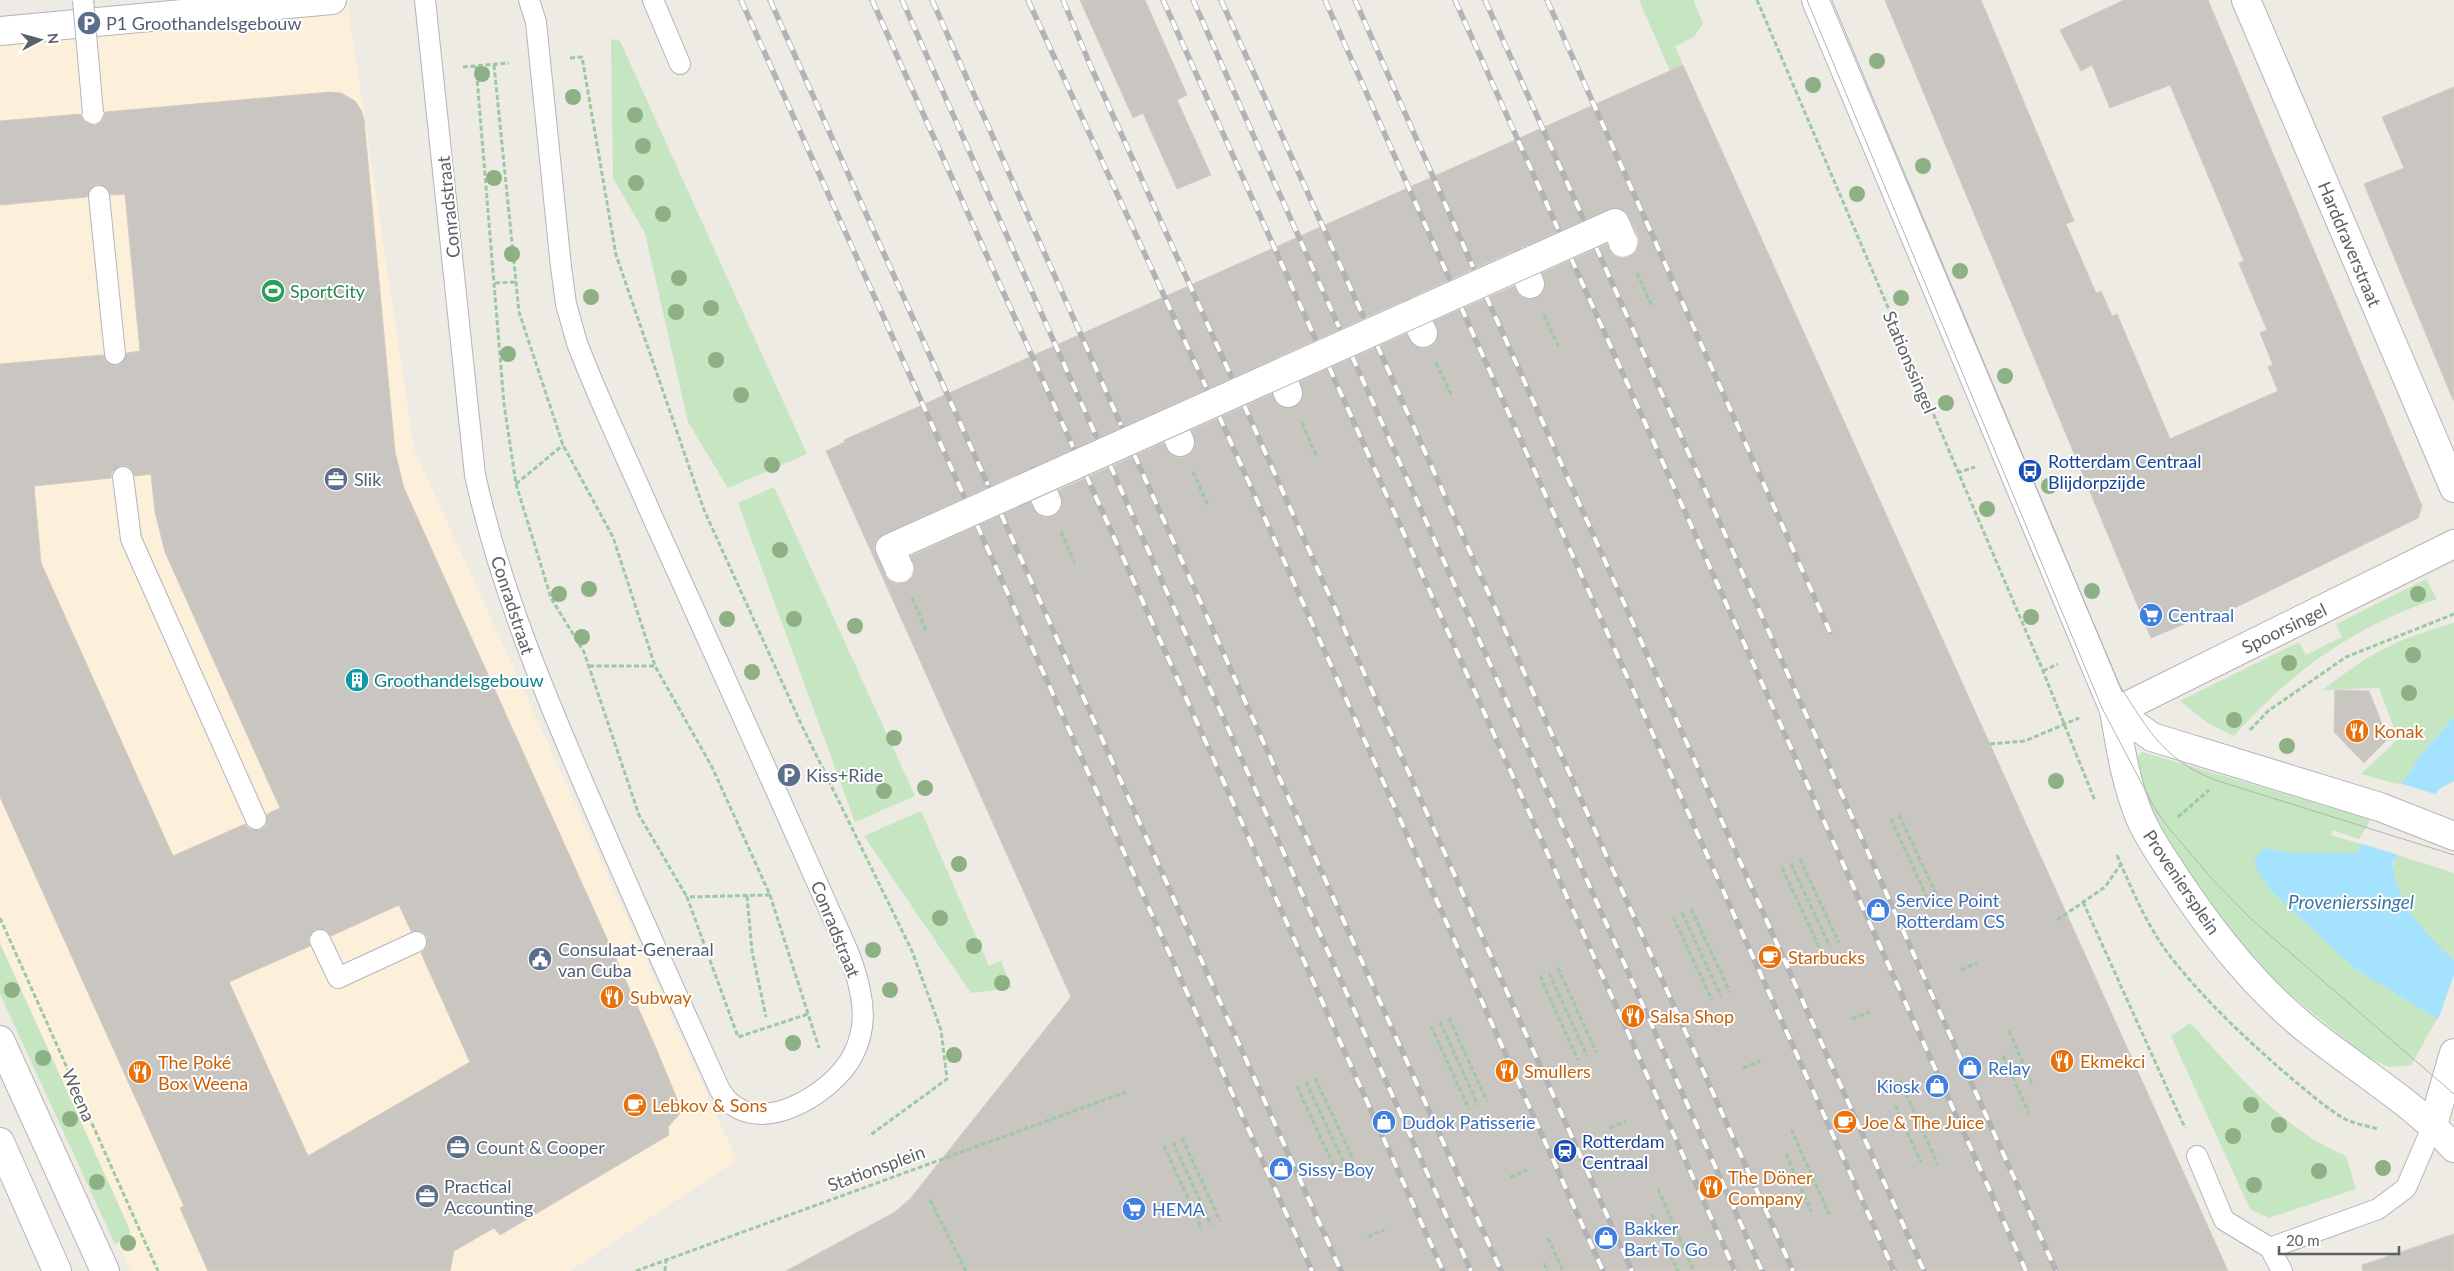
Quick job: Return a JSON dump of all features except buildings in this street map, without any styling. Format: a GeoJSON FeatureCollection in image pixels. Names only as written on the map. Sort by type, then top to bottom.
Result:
{"type":"FeatureCollection","features":[{"type":"Feature","properties":{"kind":"street"},"geometry":{"type":"LineString","coordinates":[[0,31],[332,0]]}},
{"type":"Feature","properties":{"kind":"street"},"geometry":{"type":"LineString","coordinates":[[1816,0],[2114,710],[2152,738],[2380,807],[2454,836]]}},
{"type":"Feature","properties":{"kind":"street","name":"Harddraverstraat"},"geometry":{"type":"LineString","coordinates":[[2246,0],[2454,488]]}},
{"type":"Feature","properties":{"kind":"street"},"geometry":{"type":"LineString","coordinates":[[899,568],[890,548],[1043,492],[1526,274],[1615,223],[1623,242]]}},
{"type":"Feature","properties":{"kind":"street","name":"Spoorsingel"},"geometry":{"type":"LineString","coordinates":[[2114,710],[2131,704],[2454,544]]}},
{"type":"Feature","properties":{"kind":"street","name":"Proveniersplein"},"geometry":{"type":"LineString","coordinates":[[2114,710],[2120,747],[2141,820],[2149,837],[2199,912],[2240,963],[2302,1026],[2433,1125],[2454,1148]]}},
{"type":"Feature","properties":{"kind":"street"},"geometry":{"type":"LineString","coordinates":[[0,1040],[104,1271]]}},
{"type":"Feature","properties":{"kind":"street"},"geometry":{"type":"LineString","coordinates":[[2433,1125],[2454,1053]]}},
{"type":"Feature","properties":{"kind":"street"},"geometry":{"type":"LineString","coordinates":[[0,1142],[57,1271]]}},
{"type":"Feature","properties":{"kind":"lane"},"geometry":{"type":"LineString","coordinates":[[83,0],[93,113]]}},
{"type":"Feature","properties":{"kind":"lane","name":"Conradstraat"},"geometry":{"type":"LineString","coordinates":[[425,0],[475,475],[482,509],[539,682],[639,912],[724,1097],[739,1110],[763,1114],[776,1113],[792,1108],[830,1084],[852,1056],[864,1023],[860,992],[854,968],[577,343],[566,304],[536,22],[529,0]]}},
{"type":"Feature","properties":{"kind":"lane"},"geometry":{"type":"LineString","coordinates":[[652,0],[680,64]]}},
{"type":"Feature","properties":{"kind":"lane"},"geometry":{"type":"LineString","coordinates":[[99,196],[114,354]]}},
{"type":"Feature","properties":{"kind":"lane"},"geometry":{"type":"LineString","coordinates":[[124,477],[131,538],[256,819]]}},
{"type":"Feature","properties":{"kind":"lane"},"geometry":{"type":"LineString","coordinates":[[320,940],[338,978],[416,942]]}},
{"type":"Feature","properties":{"kind":"lane"},"geometry":{"type":"LineString","coordinates":[[2270,1248],[2378,1209],[2406,1188],[2433,1125]]}},
{"type":"Feature","properties":{"kind":"lane"},"geometry":{"type":"LineString","coordinates":[[2197,1156],[2224,1220],[2270,1248],[2282,1271]]}},
{"type":"Feature","properties":{"kind":"path","name":"Stationssingel"},"geometry":{"type":"LineString","coordinates":[[1757,0],[2064,724],[2024,741],[1990,744]]}},
{"type":"Feature","properties":{"kind":"path"},"geometry":{"type":"LineString","coordinates":[[432,70],[582,57],[616,255],[704,510],[802,726],[912,951],[941,1030],[947,1079],[869,1136]]}},
{"type":"Feature","properties":{"kind":"path"},"geometry":{"type":"LineString","coordinates":[[494,64],[519,312],[564,445],[613,537],[655,666],[712,767],[770,895],[830,1084]]}},
{"type":"Feature","properties":{"kind":"path"},"geometry":{"type":"LineString","coordinates":[[476,66],[504,404],[516,484],[551,598],[584,652],[639,815],[688,897],[738,1037],[808,1014]]}},
{"type":"Feature","properties":{"kind":"path"},"geometry":{"type":"LineString","coordinates":[[1640,279],[1652,306]]}},
{"type":"Feature","properties":{"kind":"path"},"geometry":{"type":"LineString","coordinates":[[495,283],[516,282]]}},
{"type":"Feature","properties":{"kind":"path"},"geometry":{"type":"LineString","coordinates":[[1547,321],[1559,348]]}},
{"type":"Feature","properties":{"kind":"path"},"geometry":{"type":"LineString","coordinates":[[1440,370],[1452,396]]}},
{"type":"Feature","properties":{"kind":"path"},"geometry":{"type":"LineString","coordinates":[[1305,430],[1317,457]]}},
{"type":"Feature","properties":{"kind":"path"},"geometry":{"type":"LineString","coordinates":[[516,484],[564,445]]}},
{"type":"Feature","properties":{"kind":"path"},"geometry":{"type":"LineString","coordinates":[[1958,473],[1976,466]]}},
{"type":"Feature","properties":{"kind":"path"},"geometry":{"type":"LineString","coordinates":[[1196,478],[1208,506]]}},
{"type":"Feature","properties":{"kind":"path"},"geometry":{"type":"LineString","coordinates":[[1064,538],[1075,563]]}},
{"type":"Feature","properties":{"kind":"path"},"geometry":{"type":"LineString","coordinates":[[915,604],[927,632]]}},
{"type":"Feature","properties":{"kind":"path"},"geometry":{"type":"LineString","coordinates":[[2228,762],[2238,743],[2268,711],[2346,657],[2454,614]]}},
{"type":"Feature","properties":{"kind":"path"},"geometry":{"type":"LineString","coordinates":[[589,666],[655,666]]}},
{"type":"Feature","properties":{"kind":"path"},"geometry":{"type":"LineString","coordinates":[[1900,815],[1938,898]]}},
{"type":"Feature","properties":{"kind":"path"},"geometry":{"type":"LineString","coordinates":[[1890,819],[1929,902]]}},
{"type":"Feature","properties":{"kind":"path"},"geometry":{"type":"LineString","coordinates":[[1800,860],[1838,943]]}},
{"type":"Feature","properties":{"kind":"path"},"geometry":{"type":"LineString","coordinates":[[1791,864],[1830,947]]}},
{"type":"Feature","properties":{"kind":"path"},"geometry":{"type":"LineString","coordinates":[[1782,868],[1821,951]]}},
{"type":"Feature","properties":{"kind":"path"},"geometry":{"type":"LineString","coordinates":[[688,897],[770,895]]}},
{"type":"Feature","properties":{"kind":"path"},"geometry":{"type":"LineString","coordinates":[[747,896],[752,951],[766,1017]]}},
{"type":"Feature","properties":{"kind":"path"},"geometry":{"type":"LineString","coordinates":[[2083,902],[2197,1156]]}},
{"type":"Feature","properties":{"kind":"path"},"geometry":{"type":"LineString","coordinates":[[1691,909],[1730,992]]}},
{"type":"Feature","properties":{"kind":"path"},"geometry":{"type":"LineString","coordinates":[[1682,912],[1721,996]]}},
{"type":"Feature","properties":{"kind":"path"},"geometry":{"type":"LineString","coordinates":[[1673,917],[1712,1000]]}},
{"type":"Feature","properties":{"kind":"path","name":"Weena"},"geometry":{"type":"LineString","coordinates":[[0,918],[158,1271]]}},
{"type":"Feature","properties":{"kind":"path"},"geometry":{"type":"LineString","coordinates":[[1961,970],[1977,963]]}},
{"type":"Feature","properties":{"kind":"path"},"geometry":{"type":"LineString","coordinates":[[1558,968],[1596,1052]]}},
{"type":"Feature","properties":{"kind":"path"},"geometry":{"type":"LineString","coordinates":[[1549,972],[1588,1056]]}},
{"type":"Feature","properties":{"kind":"path"},"geometry":{"type":"LineString","coordinates":[[1540,976],[1578,1060]]}},
{"type":"Feature","properties":{"kind":"path"},"geometry":{"type":"LineString","coordinates":[[1852,1019],[1869,1012]]}},
{"type":"Feature","properties":{"kind":"path"},"geometry":{"type":"LineString","coordinates":[[1449,1018],[1487,1101]]}},
{"type":"Feature","properties":{"kind":"path"},"geometry":{"type":"LineString","coordinates":[[1440,1022],[1478,1105]]}},
{"type":"Feature","properties":{"kind":"path"},"geometry":{"type":"LineString","coordinates":[[1431,1026],[1469,1109]]}},
{"type":"Feature","properties":{"kind":"path"},"geometry":{"type":"LineString","coordinates":[[2009,1031],[2032,1084]]}},
{"type":"Feature","properties":{"kind":"path"},"geometry":{"type":"LineString","coordinates":[[2003,1056],[2029,1113]]}},
{"type":"Feature","properties":{"kind":"path"},"geometry":{"type":"LineString","coordinates":[[1743,1068],[1760,1061]]}},
{"type":"Feature","properties":{"kind":"path"},"geometry":{"type":"LineString","coordinates":[[1315,1078],[1354,1161]]}},
{"type":"Feature","properties":{"kind":"path"},"geometry":{"type":"LineString","coordinates":[[1900,1080],[1938,1165]]}},
{"type":"Feature","properties":{"kind":"path"},"geometry":{"type":"LineString","coordinates":[[1306,1082],[1345,1165]]}},
{"type":"Feature","properties":{"kind":"path"},"geometry":{"type":"LineString","coordinates":[[1297,1086],[1335,1169]]}},
{"type":"Feature","properties":{"kind":"path","name":"Stationsplein"},"geometry":{"type":"LineString","coordinates":[[636,1271],[1126,1092]]}},
{"type":"Feature","properties":{"kind":"path"},"geometry":{"type":"LineString","coordinates":[[1894,1106],[1921,1162]]}},
{"type":"Feature","properties":{"kind":"path"},"geometry":{"type":"LineString","coordinates":[[1610,1128],[1626,1121]]}},
{"type":"Feature","properties":{"kind":"path"},"geometry":{"type":"LineString","coordinates":[[1791,1129],[1829,1214]]}},
{"type":"Feature","properties":{"kind":"path"},"geometry":{"type":"LineString","coordinates":[[1182,1138],[1220,1221]]}},
{"type":"Feature","properties":{"kind":"path"},"geometry":{"type":"LineString","coordinates":[[1173,1142],[1211,1225]]}},
{"type":"Feature","properties":{"kind":"path"},"geometry":{"type":"LineString","coordinates":[[1164,1146],[1202,1229]]}},
{"type":"Feature","properties":{"kind":"path"},"geometry":{"type":"LineString","coordinates":[[1786,1154],[1811,1211]]}},
{"type":"Feature","properties":{"kind":"path"},"geometry":{"type":"LineString","coordinates":[[1510,1177],[1527,1170]]}},
{"type":"Feature","properties":{"kind":"path"},"geometry":{"type":"LineString","coordinates":[[1658,1189],[1694,1271]]}},
{"type":"Feature","properties":{"kind":"path"},"geometry":{"type":"LineString","coordinates":[[930,1200],[966,1271]]}},
{"type":"Feature","properties":{"kind":"path"},"geometry":{"type":"LineString","coordinates":[[1652,1214],[1678,1271]]}},
{"type":"Feature","properties":{"kind":"path"},"geometry":{"type":"LineString","coordinates":[[1368,1237],[1384,1230]]}},
{"type":"Feature","properties":{"kind":"path"},"geometry":{"type":"LineString","coordinates":[[1548,1238],[1563,1271]]}},
{"type":"Feature","properties":{"kind":"path"},"geometry":{"type":"LineString","coordinates":[[665,1271],[666,1259]]}},
{"type":"Feature","properties":{"kind":"path"},"geometry":{"type":"LineString","coordinates":[[1544,1263],[1547,1271]]}},
{"type":"Feature","properties":{"kind":"shaded area","name":"Groothandelsgebouw"},"geometry":{"type":"Polygon","coordinates":[[[279,0],[347,0],[414,449],[737,1160],[570,1271],[130,1271],[0,974],[0,41],[279,0]]]}},
{"type":"Feature","properties":{"kind":"green space"},"geometry":{"type":"Polygon","coordinates":[[[1639,0],[1693,0],[1703,23],[1694,37],[1675,46],[1683,65],[1670,71],[1639,0]]]}},
{"type":"Feature","properties":{"kind":"green space"},"geometry":{"type":"Polygon","coordinates":[[[611,39],[620,41],[807,454],[728,488],[688,422],[645,233],[613,178],[611,39]]]}},
{"type":"Feature","properties":{"kind":"green space"},"geometry":{"type":"Polygon","coordinates":[[[774,487],[915,796],[855,822],[738,503],[774,487]]]}},
{"type":"Feature","properties":{"kind":"green space"},"geometry":{"type":"Polygon","coordinates":[[[2426,579],[2437,599],[2379,622],[2326,653],[2278,692],[2234,736],[2209,724],[2180,701],[2299,642],[2306,655],[2342,637],[2336,624],[2426,579]]]}},
{"type":"Feature","properties":{"kind":"green space"},"geometry":{"type":"Polygon","coordinates":[[[2454,623],[2454,717],[2423,752],[2401,785],[2361,774],[2398,739],[2379,688],[2323,690],[2355,666],[2384,649],[2416,635],[2454,623]]]}},
{"type":"Feature","properties":{"kind":"green space"},"geometry":{"type":"Polygon","coordinates":[[[2142,752],[2371,819],[2359,839],[2332,830],[2331,835],[2361,844],[2357,853],[2291,853],[2264,848],[2269,889],[2354,968],[2437,1019],[2411,1065],[2389,1067],[2367,1057],[2284,990],[2241,945],[2168,850],[2139,797],[2137,757],[2142,752]]]}},
{"type":"Feature","properties":{"kind":"green space"},"geometry":{"type":"Polygon","coordinates":[[[921,811],[989,966],[1001,961],[1012,988],[971,993],[864,836],[921,811]]]}},
{"type":"Feature","properties":{"kind":"green space"},"geometry":{"type":"Polygon","coordinates":[[[2397,855],[2454,873],[2454,960],[2421,927],[2402,898],[2396,883],[2394,868],[2397,855]]]}},
{"type":"Feature","properties":{"kind":"green space"},"geometry":{"type":"Polygon","coordinates":[[[0,943],[130,1230],[130,1238],[115,1244],[0,994],[0,943]]]}},
{"type":"Feature","properties":{"kind":"green space"},"geometry":{"type":"Polygon","coordinates":[[[2190,1023],[2243,1080],[2281,1116],[2323,1145],[2346,1156],[2356,1189],[2269,1218],[2250,1209],[2171,1036],[2190,1023]]]}},
{"type":"Feature","properties":{"kind":"water","name":"Provenierssingel"},"geometry":{"type":"Polygon","coordinates":[[[2454,717],[2454,781],[2439,789],[2393,863],[2399,891],[2414,917],[2433,940],[2454,960],[2454,1032],[2437,1019],[2354,968],[2269,889],[2254,860],[2264,848],[2291,853],[2357,853],[2361,844],[2423,752],[2454,717]]]}},
{"type":"Feature","properties":{"kind":"pier"},"geometry":{"type":"Polygon","coordinates":[[[2399,783],[2438,795],[2399,855],[2359,843],[2399,783]]]}},
{"type":"Feature","properties":{"kind":"pier"},"geometry":{"type":"Polygon","coordinates":[[[2454,975],[2454,1035],[2437,1022],[2454,975]]]}},
{"type":"Feature","properties":{"kind":"tram line"},"geometry":{"type":"LineString","coordinates":[[1807,0],[2102,708],[2154,807],[2167,826],[2213,880],[2250,918],[2454,1094]]}},
{"type":"Feature","properties":{"kind":"tram line"},"geometry":{"type":"LineString","coordinates":[[1830,0],[2120,686],[2149,730],[2182,763],[2215,780],[2454,855]]}},
{"type":"Feature","properties":{"kind":"railway"},"geometry":{"type":"LineString","coordinates":[[741,0],[964,496]]}},
{"type":"Feature","properties":{"kind":"railway"},"geometry":{"type":"LineString","coordinates":[[770,0],[988,485]]}},
{"type":"Feature","properties":{"kind":"railway"},"geometry":{"type":"LineString","coordinates":[[872,0],[1073,447]]}},
{"type":"Feature","properties":{"kind":"railway"},"geometry":{"type":"LineString","coordinates":[[902,0],[1096,436]]}},
{"type":"Feature","properties":{"kind":"railway"},"geometry":{"type":"LineString","coordinates":[[932,0],[1121,425]]}},
{"type":"Feature","properties":{"kind":"railway"},"geometry":{"type":"LineString","coordinates":[[1028,0],[1206,387]]}},
{"type":"Feature","properties":{"kind":"railway"},"geometry":{"type":"LineString","coordinates":[[1063,0],[1091,67],[1231,376]]}},
{"type":"Feature","properties":{"kind":"railway"},"geometry":{"type":"LineString","coordinates":[[1163,0],[1315,338]]}},
{"type":"Feature","properties":{"kind":"railway"},"geometry":{"type":"LineString","coordinates":[[1193,0],[1339,327]]}},
{"type":"Feature","properties":{"kind":"railway"},"geometry":{"type":"LineString","coordinates":[[1221,0],[1363,316]]}},
{"type":"Feature","properties":{"kind":"railway"},"geometry":{"type":"LineString","coordinates":[[1325,0],[1449,278]]}},
{"type":"Feature","properties":{"kind":"railway"},"geometry":{"type":"LineString","coordinates":[[1355,0],[1473,267]]}},
{"type":"Feature","properties":{"kind":"railway"},"geometry":{"type":"LineString","coordinates":[[1455,0],[1558,229]]}},
{"type":"Feature","properties":{"kind":"railway"},"geometry":{"type":"LineString","coordinates":[[1485,0],[1583,218]]}},
{"type":"Feature","properties":{"kind":"railway"},"geometry":{"type":"LineString","coordinates":[[1547,0],[1830,632]]}},
{"type":"Feature","properties":{"kind":"railway"},"geometry":{"type":"LineString","coordinates":[[1596,247],[2056,1271]]}},
{"type":"Feature","properties":{"kind":"railway"},"geometry":{"type":"LineString","coordinates":[[1571,258],[2026,1271]]}},
{"type":"Feature","properties":{"kind":"railway"},"geometry":{"type":"LineString","coordinates":[[1486,296],[1924,1271]]}},
{"type":"Feature","properties":{"kind":"railway"},"geometry":{"type":"LineString","coordinates":[[1461,307],[1894,1271]]}},
{"type":"Feature","properties":{"kind":"railway"},"geometry":{"type":"LineString","coordinates":[[1377,345],[1793,1271]]}},
{"type":"Feature","properties":{"kind":"railway"},"geometry":{"type":"LineString","coordinates":[[1352,356],[1762,1271]]}},
{"type":"Feature","properties":{"kind":"railway"},"geometry":{"type":"LineString","coordinates":[[1329,367],[1735,1271]]}},
{"type":"Feature","properties":{"kind":"railway"},"geometry":{"type":"LineString","coordinates":[[1244,405],[1632,1271]]}},
{"type":"Feature","properties":{"kind":"railway"},"geometry":{"type":"LineString","coordinates":[[1219,416],[1603,1271]]}},
{"type":"Feature","properties":{"kind":"railway"},"geometry":{"type":"LineString","coordinates":[[1134,454],[1501,1271]]}},
{"type":"Feature","properties":{"kind":"railway"},"geometry":{"type":"LineString","coordinates":[[1110,465],[1471,1271]]}},
{"type":"Feature","properties":{"kind":"railway"},"geometry":{"type":"LineString","coordinates":[[1086,475],[1443,1271]]}},
{"type":"Feature","properties":{"kind":"railway"},"geometry":{"type":"LineString","coordinates":[[1001,514],[1341,1271]]}},
{"type":"Feature","properties":{"kind":"railway"},"geometry":{"type":"LineString","coordinates":[[977,525],[1312,1271]]}},
{"type":"Feature","properties":{"kind":"place","name":"P1 Groothandelsgebouw"},"geometry":{"type":"Point","coordinates":[89,23]}},
{"type":"Feature","properties":{"kind":"place","name":"SportCity"},"geometry":{"type":"Point","coordinates":[273,291]}},
{"type":"Feature","properties":{"kind":"place","name":"Rotterdam Centraal Blijdorpzijde"},"geometry":{"type":"Point","coordinates":[2030,471]}},
{"type":"Feature","properties":{"kind":"place","name":"Slik"},"geometry":{"type":"Point","coordinates":[336,479]}},
{"type":"Feature","properties":{"kind":"place","name":"Centraal"},"geometry":{"type":"Point","coordinates":[2151,615]}},
{"type":"Feature","properties":{"kind":"place","name":"Groothandelsgebouw"},"geometry":{"type":"Point","coordinates":[357,680]}},
{"type":"Feature","properties":{"kind":"place","name":"Konak"},"geometry":{"type":"Point","coordinates":[2357,731]}},
{"type":"Feature","properties":{"kind":"place","name":"Kiss+Ride"},"geometry":{"type":"Point","coordinates":[789,775]}},
{"type":"Feature","properties":{"kind":"place","name":"Service Point Rotterdam CS"},"geometry":{"type":"Point","coordinates":[1878,910]}},
{"type":"Feature","properties":{"kind":"place","name":"Starbucks"},"geometry":{"type":"Point","coordinates":[1770,957]}},
{"type":"Feature","properties":{"kind":"place","name":"Consulaat-Generaal van Cuba"},"geometry":{"type":"Point","coordinates":[540,959]}},
{"type":"Feature","properties":{"kind":"place","name":"Subway"},"geometry":{"type":"Point","coordinates":[612,997]}},
{"type":"Feature","properties":{"kind":"place","name":"Salsa Shop"},"geometry":{"type":"Point","coordinates":[1633,1016]}},
{"type":"Feature","properties":{"kind":"place","name":"Ekmekci"},"geometry":{"type":"Point","coordinates":[2062,1061]}},
{"type":"Feature","properties":{"kind":"place","name":"Relay"},"geometry":{"type":"Point","coordinates":[1970,1068]}},
{"type":"Feature","properties":{"kind":"place","name":"Smullers"},"geometry":{"type":"Point","coordinates":[1507,1071]}},
{"type":"Feature","properties":{"kind":"place","name":"The Poké Box Weena"},"geometry":{"type":"Point","coordinates":[140,1072]}},
{"type":"Feature","properties":{"kind":"place","name":"Kiosk"},"geometry":{"type":"Point","coordinates":[1937,1086]}},
{"type":"Feature","properties":{"kind":"place","name":"Lebkov & Sons"},"geometry":{"type":"Point","coordinates":[635,1105]}},
{"type":"Feature","properties":{"kind":"place","name":"Dudok Patisserie"},"geometry":{"type":"Point","coordinates":[1384,1122]}},
{"type":"Feature","properties":{"kind":"place","name":"Joe & The Juice"},"geometry":{"type":"Point","coordinates":[1845,1122]}},
{"type":"Feature","properties":{"kind":"place","name":"Count & Cooper"},"geometry":{"type":"Point","coordinates":[458,1147]}},
{"type":"Feature","properties":{"kind":"place","name":"Rotterdam Centraal"},"geometry":{"type":"Point","coordinates":[1565,1151]}},
{"type":"Feature","properties":{"kind":"place","name":"Sissy-Boy"},"geometry":{"type":"Point","coordinates":[1281,1169]}},
{"type":"Feature","properties":{"kind":"place","name":"The Döner Company"},"geometry":{"type":"Point","coordinates":[1711,1187]}},
{"type":"Feature","properties":{"kind":"place","name":"Practical Accounting"},"geometry":{"type":"Point","coordinates":[427,1196]}},
{"type":"Feature","properties":{"kind":"place","name":"HEMA"},"geometry":{"type":"Point","coordinates":[1134,1209]}},
{"type":"Feature","properties":{"kind":"place","name":"Bakker Bart To Go"},"geometry":{"type":"Point","coordinates":[1606,1238]}}]}
